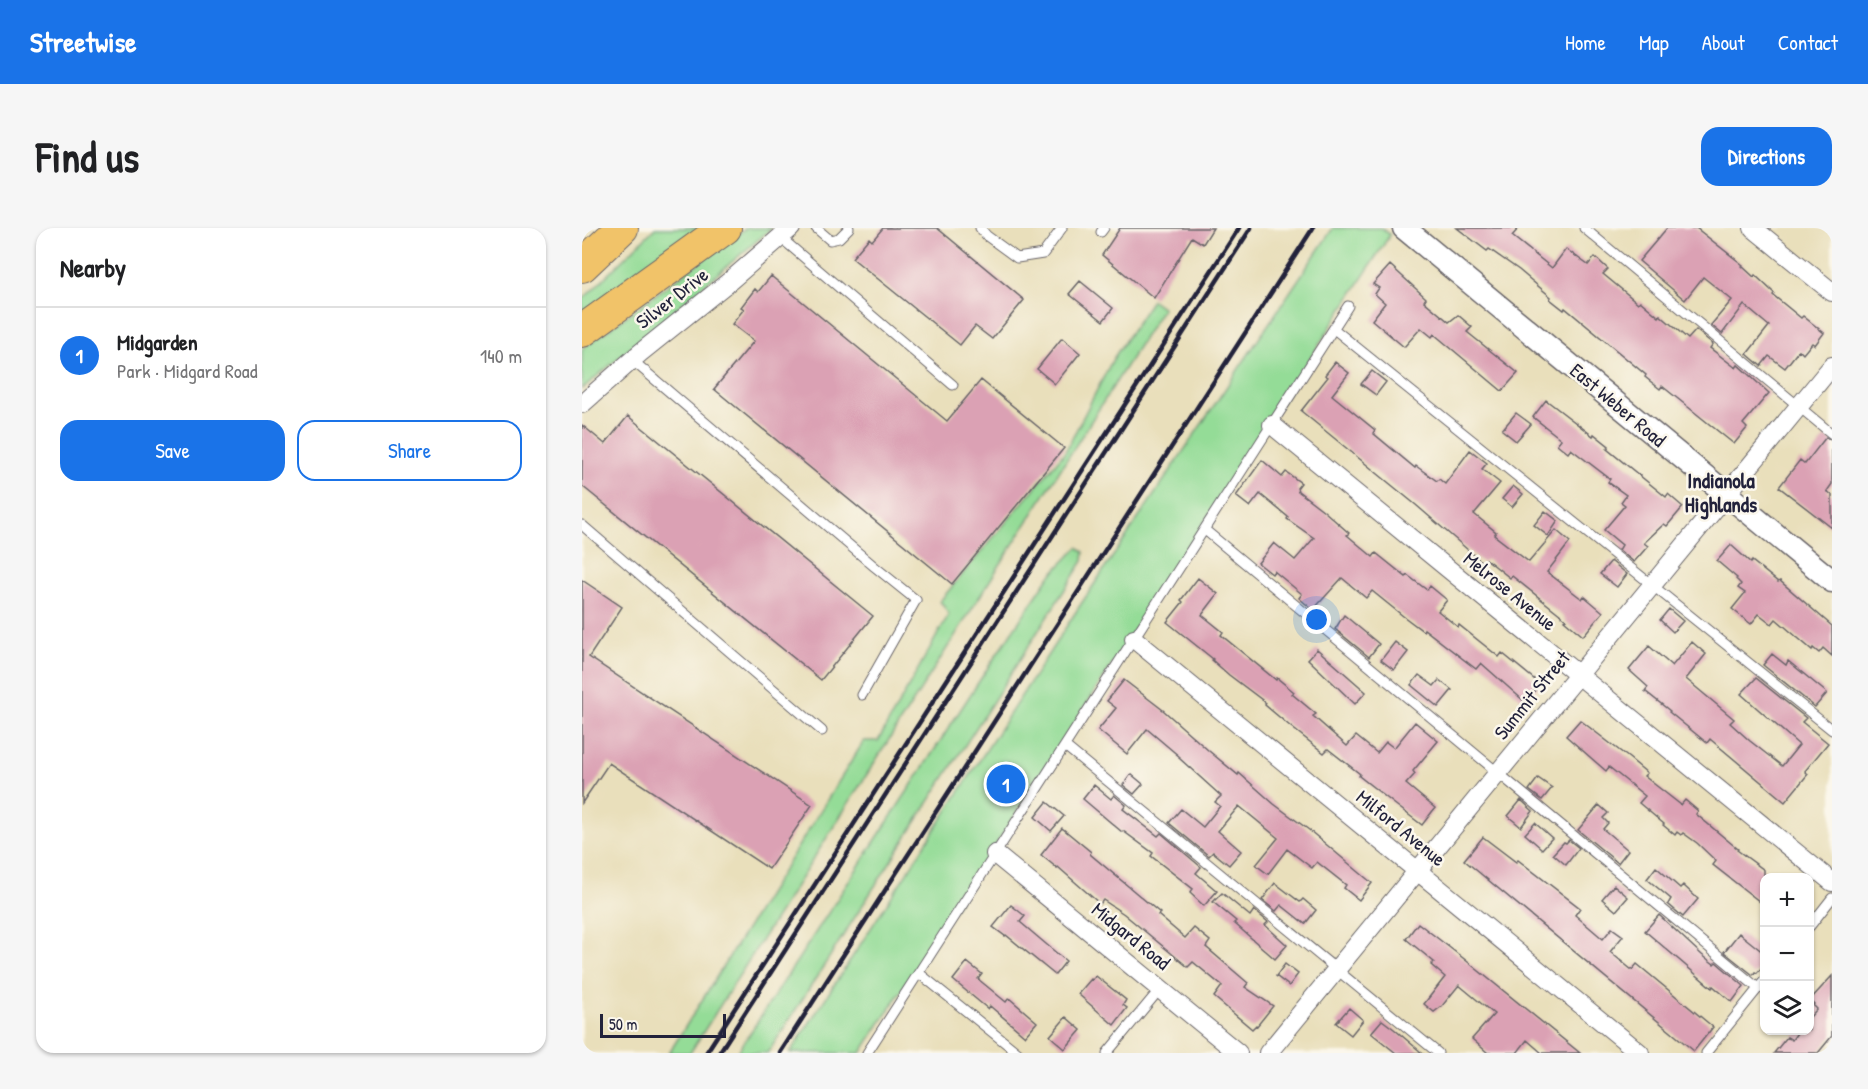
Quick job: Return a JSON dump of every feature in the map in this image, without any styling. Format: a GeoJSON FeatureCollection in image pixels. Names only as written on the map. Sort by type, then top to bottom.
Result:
{"type":"FeatureCollection","features":[{"type":"Feature","properties":{"kind":"highway"},"geometry":{"type":"LineString","coordinates":[[582,267],[622,228]]}},
{"type":"Feature","properties":{"kind":"highway"},"geometry":{"type":"LineString","coordinates":[[582,331],[725,228]]}},
{"type":"Feature","properties":{"kind":"street","name":"East Weber Road"},"geometry":{"type":"LineString","coordinates":[[1404,228],[1832,581]]}},
{"type":"Feature","properties":{"kind":"street"},"geometry":{"type":"LineString","coordinates":[[1753,228],[1832,292]]}},
{"type":"Feature","properties":{"kind":"street","name":"Silver Drive"},"geometry":{"type":"LineString","coordinates":[[582,404],[785,232]]}},
{"type":"Feature","properties":{"kind":"street","name":"Summit Street"},"geometry":{"type":"LineString","coordinates":[[1268,1053],[1832,366]]}},
{"type":"Feature","properties":{"kind":"street","name":"Melrose Avenue"},"geometry":{"type":"LineString","coordinates":[[1272,425],[1832,882]]}},
{"type":"Feature","properties":{"kind":"street","name":"Milford Avenue"},"geometry":{"type":"LineString","coordinates":[[1134,639],[1640,1053]]}},
{"type":"Feature","properties":{"kind":"street","name":"Midgard Road"},"geometry":{"type":"LineString","coordinates":[[995,854],[1238,1053]]}},
{"type":"Feature","properties":{"kind":"lane"},"geometry":{"type":"LineString","coordinates":[[816,228],[830,240],[839,238],[849,228]]}},
{"type":"Feature","properties":{"kind":"lane"},"geometry":{"type":"LineString","coordinates":[[980,228],[987,236],[1017,258],[1043,254],[1062,228]]}},
{"type":"Feature","properties":{"kind":"lane"},"geometry":{"type":"LineString","coordinates":[[1584,228],[1832,434]]}},
{"type":"Feature","properties":{"kind":"lane"},"geometry":{"type":"LineString","coordinates":[[785,232],[953,385]]}},
{"type":"Feature","properties":{"kind":"lane"},"geometry":{"type":"LineString","coordinates":[[867,1053],[1348,306]]}},
{"type":"Feature","properties":{"kind":"lane"},"geometry":{"type":"LineString","coordinates":[[1334,329],[1832,730]]}},
{"type":"Feature","properties":{"kind":"lane"},"geometry":{"type":"LineString","coordinates":[[632,360],[916,600],[862,695]]}},
{"type":"Feature","properties":{"kind":"lane"},"geometry":{"type":"LineString","coordinates":[[582,525],[822,731]]}},
{"type":"Feature","properties":{"kind":"lane"},"geometry":{"type":"LineString","coordinates":[[1204,530],[1760,983]]}},
{"type":"Feature","properties":{"kind":"lane"},"geometry":{"type":"LineString","coordinates":[[1065,746],[1438,1053]]}},
{"type":"Feature","properties":{"kind":"lane"},"geometry":{"type":"LineString","coordinates":[[1814,920],[1832,898]]}},
{"type":"Feature","properties":{"kind":"lane"},"geometry":{"type":"LineString","coordinates":[[919,973],[1018,1053]]}},
{"type":"Feature","properties":{"kind":"lane"},"geometry":{"type":"LineString","coordinates":[[1706,1053],[1760,987]]}},
{"type":"Feature","properties":{"kind":"lane"},"geometry":{"type":"LineString","coordinates":[[1107,1053],[1160,989]]}},
{"type":"Feature","properties":{"kind":"green space"},"geometry":{"type":"Polygon","coordinates":[[[655,228],[710,228],[582,319],[582,300],[655,228]]]}},
{"type":"Feature","properties":{"kind":"green space"},"geometry":{"type":"Polygon","coordinates":[[[746,228],[772,228],[582,389],[582,349],[746,228]]]}},
{"type":"Feature","properties":{"kind":"green space"},"geometry":{"type":"Polygon","coordinates":[[[1333,228],[1382,228],[1390,235],[861,1053],[790,1053],[1079,607],[1333,228]]]}},
{"type":"Feature","properties":{"kind":"green space"},"geometry":{"type":"Polygon","coordinates":[[[1152,300],[1163,308],[690,1053],[669,1053],[864,741],[878,741],[949,614],[940,601],[1065,452],[1113,359],[1152,300]]]}},
{"type":"Feature","properties":{"kind":"green space"},"geometry":{"type":"Polygon","coordinates":[[[1078,547],[1084,552],[1083,561],[768,1053],[737,1053],[993,660],[1049,577],[1078,547]]]}},
{"type":"Feature","properties":{"kind":"building"},"geometry":{"type":"Polygon","coordinates":[[[883,228],[937,228],[1024,300],[992,339],[975,326],[960,345],[852,258],[869,238],[872,241],[883,228]]]}},
{"type":"Feature","properties":{"kind":"building"},"geometry":{"type":"Polygon","coordinates":[[[1120,228],[1213,228],[1203,244],[1192,237],[1154,298],[1102,255],[1120,228]]]}},
{"type":"Feature","properties":{"kind":"building"},"geometry":{"type":"Polygon","coordinates":[[[1457,228],[1519,228],[1512,236],[1552,268],[1566,249],[1588,265],[1595,257],[1608,269],[1603,274],[1638,303],[1640,301],[1659,317],[1660,315],[1688,339],[1696,330],[1713,344],[1710,348],[1736,368],[1738,365],[1769,393],[1743,424],[1747,428],[1734,444],[1662,386],[1660,389],[1645,377],[1646,375],[1565,308],[1564,310],[1550,299],[1551,297],[1519,270],[1489,249],[1487,251],[1457,228]]]}},
{"type":"Feature","properties":{"kind":"building"},"geometry":{"type":"Polygon","coordinates":[[[1667,228],[1696,228],[1743,265],[1754,277],[1755,275],[1774,293],[1773,295],[1801,318],[1803,316],[1824,333],[1815,345],[1812,343],[1803,354],[1799,350],[1785,368],[1769,356],[1761,366],[1747,354],[1769,326],[1744,305],[1722,334],[1711,325],[1732,300],[1703,277],[1685,300],[1639,261],[1667,228]]]}},
{"type":"Feature","properties":{"kind":"building"},"geometry":{"type":"Polygon","coordinates":[[[1390,265],[1426,298],[1424,301],[1449,322],[1458,315],[1472,327],[1467,332],[1518,373],[1502,391],[1434,334],[1432,337],[1421,328],[1404,347],[1372,320],[1385,303],[1375,294],[1379,288],[1373,284],[1390,265]]]}},
{"type":"Feature","properties":{"kind":"building"},"geometry":{"type":"Polygon","coordinates":[[[771,276],[947,421],[981,380],[1064,448],[952,584],[714,389],[754,341],[732,324],[744,309],[741,307],[755,289],[758,292],[771,276]]]}},
{"type":"Feature","properties":{"kind":"building"},"geometry":{"type":"Polygon","coordinates":[[[1080,281],[1113,308],[1103,321],[1069,294],[1080,281]]]}},
{"type":"Feature","properties":{"kind":"building"},"geometry":{"type":"Polygon","coordinates":[[[1062,338],[1080,353],[1055,384],[1037,369],[1062,338]]]}},
{"type":"Feature","properties":{"kind":"building"},"geometry":{"type":"Polygon","coordinates":[[[1335,362],[1349,373],[1332,395],[1375,430],[1373,433],[1415,468],[1416,466],[1445,484],[1470,450],[1487,463],[1482,469],[1500,483],[1474,514],[1496,532],[1494,535],[1529,562],[1556,530],[1570,542],[1547,572],[1582,599],[1584,596],[1603,612],[1583,636],[1564,620],[1566,619],[1512,576],[1510,578],[1486,559],[1483,563],[1301,411],[1328,377],[1325,375],[1335,362]]]}},
{"type":"Feature","properties":{"kind":"building"},"geometry":{"type":"Polygon","coordinates":[[[1372,371],[1386,382],[1376,395],[1361,384],[1372,371]]]}},
{"type":"Feature","properties":{"kind":"building"},"geometry":{"type":"Polygon","coordinates":[[[1546,400],[1593,436],[1594,434],[1609,446],[1607,449],[1666,497],[1668,494],[1683,507],[1667,526],[1664,524],[1644,543],[1648,546],[1634,562],[1619,550],[1622,545],[1604,530],[1625,505],[1621,502],[1626,495],[1608,482],[1610,479],[1571,449],[1568,453],[1557,444],[1561,439],[1533,417],[1546,400]]]}},
{"type":"Feature","properties":{"kind":"building"},"geometry":{"type":"Polygon","coordinates":[[[1516,413],[1531,424],[1516,441],[1502,430],[1516,413]]]}},
{"type":"Feature","properties":{"kind":"building"},"geometry":{"type":"Polygon","coordinates":[[[628,416],[873,616],[821,680],[582,486],[582,425],[605,444],[628,416]]]}},
{"type":"Feature","properties":{"kind":"building"},"geometry":{"type":"Polygon","coordinates":[[[1826,437],[1832,441],[1832,484],[1827,491],[1832,495],[1832,528],[1779,487],[1800,460],[1805,464],[1826,437]]]}},
{"type":"Feature","properties":{"kind":"building"},"geometry":{"type":"Polygon","coordinates":[[[1262,460],[1282,477],[1286,472],[1301,483],[1297,488],[1298,491],[1349,533],[1347,535],[1373,557],[1376,553],[1406,577],[1407,575],[1427,590],[1430,586],[1447,600],[1438,611],[1499,657],[1502,653],[1540,684],[1525,702],[1481,663],[1476,669],[1372,591],[1366,598],[1342,578],[1313,610],[1299,598],[1302,594],[1274,571],[1272,574],[1258,563],[1274,543],[1295,560],[1314,538],[1287,519],[1288,517],[1260,494],[1250,507],[1236,496],[1262,460]]]}},
{"type":"Feature","properties":{"kind":"building"},"geometry":{"type":"Polygon","coordinates":[[[1513,486],[1523,494],[1512,507],[1502,499],[1513,486]]]}},
{"type":"Feature","properties":{"kind":"building"},"geometry":{"type":"Polygon","coordinates":[[[1545,511],[1558,521],[1548,536],[1534,525],[1545,511]]]}},
{"type":"Feature","properties":{"kind":"building"},"geometry":{"type":"Polygon","coordinates":[[[1731,545],[1751,563],[1752,561],[1778,582],[1780,581],[1832,626],[1832,656],[1823,648],[1819,653],[1813,648],[1812,650],[1776,619],[1772,624],[1759,614],[1751,624],[1732,609],[1745,593],[1738,588],[1741,584],[1737,578],[1717,561],[1731,545]]]}},
{"type":"Feature","properties":{"kind":"building"},"geometry":{"type":"Polygon","coordinates":[[[1611,561],[1627,574],[1617,587],[1600,574],[1611,561]]]}},
{"type":"Feature","properties":{"kind":"building"},"geometry":{"type":"Polygon","coordinates":[[[1198,578],[1218,594],[1202,615],[1223,632],[1221,635],[1294,692],[1292,694],[1316,714],[1313,716],[1347,746],[1356,736],[1377,753],[1386,742],[1394,748],[1415,722],[1438,741],[1413,771],[1415,774],[1406,784],[1435,808],[1422,825],[1328,749],[1324,753],[1291,727],[1265,705],[1266,703],[1167,622],[1198,578]]]}},
{"type":"Feature","properties":{"kind":"building"},"geometry":{"type":"Polygon","coordinates":[[[582,580],[622,607],[589,657],[812,805],[769,869],[609,763],[582,803],[582,580]]]}},
{"type":"Feature","properties":{"kind":"building"},"geometry":{"type":"Polygon","coordinates":[[[1669,609],[1683,621],[1673,632],[1660,620],[1669,609]]]}},
{"type":"Feature","properties":{"kind":"building"},"geometry":{"type":"Polygon","coordinates":[[[1344,615],[1379,644],[1369,657],[1335,629],[1344,615]]]}},
{"type":"Feature","properties":{"kind":"building"},"geometry":{"type":"Polygon","coordinates":[[[1395,642],[1408,652],[1394,670],[1381,660],[1395,642]]]}},
{"type":"Feature","properties":{"kind":"building"},"geometry":{"type":"Polygon","coordinates":[[[1692,642],[1706,654],[1686,679],[1734,719],[1730,723],[1782,766],[1799,745],[1741,694],[1756,678],[1806,718],[1802,722],[1828,743],[1805,771],[1808,774],[1785,802],[1710,739],[1707,743],[1669,712],[1645,691],[1648,687],[1629,670],[1649,646],[1672,666],[1692,642]]]}},
{"type":"Feature","properties":{"kind":"building"},"geometry":{"type":"Polygon","coordinates":[[[1317,649],[1366,692],[1355,704],[1308,659],[1317,649]]]}},
{"type":"Feature","properties":{"kind":"building"},"geometry":{"type":"Polygon","coordinates":[[[1772,654],[1786,665],[1788,661],[1827,693],[1815,707],[1763,665],[1772,654]]]}},
{"type":"Feature","properties":{"kind":"building"},"geometry":{"type":"Polygon","coordinates":[[[1419,675],[1434,686],[1439,680],[1452,690],[1438,707],[1411,685],[1419,675]]]}},
{"type":"Feature","properties":{"kind":"building"},"geometry":{"type":"Polygon","coordinates":[[[1124,680],[1372,883],[1359,900],[1344,888],[1346,885],[1317,862],[1312,868],[1287,849],[1268,874],[1256,865],[1278,838],[1239,806],[1218,831],[1241,851],[1229,865],[1213,852],[1209,856],[1169,823],[1181,809],[1203,827],[1220,806],[1215,802],[1221,796],[1147,729],[1127,754],[1098,730],[1116,708],[1107,701],[1124,680]]]}},
{"type":"Feature","properties":{"kind":"building"},"geometry":{"type":"Polygon","coordinates":[[[1580,720],[1647,773],[1644,776],[1681,805],[1685,800],[1698,811],[1696,814],[1764,870],[1764,873],[1760,873],[1760,902],[1713,865],[1716,861],[1697,843],[1683,833],[1681,835],[1677,832],[1675,835],[1639,803],[1645,796],[1609,767],[1606,771],[1566,736],[1580,720]]]}},
{"type":"Feature","properties":{"kind":"building"},"geometry":{"type":"Polygon","coordinates":[[[1131,774],[1143,784],[1134,794],[1123,785],[1131,774]]]}},
{"type":"Feature","properties":{"kind":"building"},"geometry":{"type":"Polygon","coordinates":[[[1538,778],[1552,788],[1542,800],[1529,790],[1538,778]]]}},
{"type":"Feature","properties":{"kind":"building"},"geometry":{"type":"Polygon","coordinates":[[[1094,785],[1111,799],[1114,795],[1126,805],[1123,809],[1158,836],[1161,833],[1201,867],[1196,873],[1217,891],[1204,906],[1190,893],[1193,889],[1151,856],[1153,853],[1122,832],[1083,799],[1094,785]]]}},
{"type":"Feature","properties":{"kind":"building"},"geometry":{"type":"Polygon","coordinates":[[[1521,800],[1533,811],[1521,827],[1508,816],[1521,800]]]}},
{"type":"Feature","properties":{"kind":"building"},"geometry":{"type":"Polygon","coordinates":[[[1047,802],[1064,816],[1051,831],[1035,817],[1047,802]]]}},
{"type":"Feature","properties":{"kind":"building"},"geometry":{"type":"Polygon","coordinates":[[[1599,805],[1608,813],[1603,818],[1608,823],[1603,829],[1628,850],[1618,863],[1578,830],[1599,805]]]}},
{"type":"Feature","properties":{"kind":"building"},"geometry":{"type":"Polygon","coordinates":[[[1535,823],[1552,838],[1542,849],[1525,834],[1535,823]]]}},
{"type":"Feature","properties":{"kind":"building"},"geometry":{"type":"Polygon","coordinates":[[[1062,828],[1160,913],[1158,915],[1185,938],[1194,928],[1210,941],[1206,947],[1248,983],[1245,987],[1273,1006],[1257,1026],[1252,1029],[1214,997],[1222,986],[1193,962],[1188,967],[1124,914],[1103,900],[1100,904],[1041,855],[1062,828]]]}},
{"type":"Feature","properties":{"kind":"building"},"geometry":{"type":"Polygon","coordinates":[[[1483,837],[1516,862],[1518,860],[1580,908],[1575,915],[1603,939],[1612,928],[1623,936],[1610,952],[1632,970],[1637,964],[1713,1027],[1694,1051],[1464,860],[1483,837]]]}},
{"type":"Feature","properties":{"kind":"building"},"geometry":{"type":"Polygon","coordinates":[[[1569,840],[1579,848],[1566,865],[1553,854],[1569,840]]]}},
{"type":"Feature","properties":{"kind":"building"},"geometry":{"type":"Polygon","coordinates":[[[1656,867],[1680,888],[1683,885],[1698,899],[1683,917],[1668,904],[1671,899],[1647,879],[1656,867]]]}},
{"type":"Feature","properties":{"kind":"building"},"geometry":{"type":"Polygon","coordinates":[[[1275,883],[1300,902],[1303,899],[1316,910],[1305,924],[1281,905],[1276,911],[1262,900],[1275,883]]]}},
{"type":"Feature","properties":{"kind":"building"},"geometry":{"type":"Polygon","coordinates":[[[1614,885],[1628,897],[1616,911],[1602,899],[1614,885]]]}},
{"type":"Feature","properties":{"kind":"building"},"geometry":{"type":"Polygon","coordinates":[[[1222,893],[1250,916],[1254,910],[1268,922],[1265,925],[1287,945],[1275,959],[1213,902],[1222,893]]]}},
{"type":"Feature","properties":{"kind":"building"},"geometry":{"type":"Polygon","coordinates":[[[1011,905],[1025,916],[1020,922],[1066,961],[1055,975],[993,927],[1011,905]]]}},
{"type":"Feature","properties":{"kind":"building"},"geometry":{"type":"Polygon","coordinates":[[[1659,915],[1702,955],[1714,964],[1716,962],[1744,986],[1732,1002],[1645,931],[1659,915]]]}},
{"type":"Feature","properties":{"kind":"building"},"geometry":{"type":"Polygon","coordinates":[[[1418,923],[1580,1053],[1542,1053],[1527,1040],[1517,1053],[1488,1053],[1472,1039],[1494,1014],[1459,985],[1434,1012],[1424,1004],[1445,977],[1431,965],[1434,962],[1406,939],[1418,923]]]}},
{"type":"Feature","properties":{"kind":"building"},"geometry":{"type":"Polygon","coordinates":[[[1739,933],[1760,950],[1760,970],[1753,975],[1724,952],[1739,933]]]}},
{"type":"Feature","properties":{"kind":"building"},"geometry":{"type":"Polygon","coordinates":[[[967,962],[982,974],[978,979],[1006,1002],[1009,998],[1037,1022],[1025,1036],[990,1006],[988,1009],[953,980],[967,962]]]}},
{"type":"Feature","properties":{"kind":"building"},"geometry":{"type":"Polygon","coordinates":[[[1285,964],[1298,974],[1289,986],[1276,976],[1285,964]]]}},
{"type":"Feature","properties":{"kind":"building"},"geometry":{"type":"Polygon","coordinates":[[[1096,976],[1126,1000],[1123,1005],[1127,1008],[1114,1025],[1078,994],[1096,976]]]}},
{"type":"Feature","properties":{"kind":"building"},"geometry":{"type":"Polygon","coordinates":[[[1832,976],[1832,1036],[1818,1053],[1774,1053],[1787,1037],[1792,1040],[1796,1035],[1814,1035],[1814,1012],[1817,1009],[1814,1006],[1814,996],[1832,976]]]}},
{"type":"Feature","properties":{"kind":"building"},"geometry":{"type":"Polygon","coordinates":[[[1349,1008],[1363,1020],[1351,1035],[1336,1023],[1349,1008]]]}},
{"type":"Feature","properties":{"kind":"building"},"geometry":{"type":"Polygon","coordinates":[[[1066,1017],[1081,1030],[1065,1049],[1050,1036],[1066,1017]]]}},
{"type":"Feature","properties":{"kind":"building"},"geometry":{"type":"Polygon","coordinates":[[[1382,1020],[1422,1053],[1396,1053],[1371,1033],[1382,1020]]]}},
{"type":"Feature","properties":{"kind":"railway"},"geometry":{"type":"LineString","coordinates":[[706,1053],[1239,228]]}},
{"type":"Feature","properties":{"kind":"railway"},"geometry":{"type":"LineString","coordinates":[[719,1053],[1251,228]]}},
{"type":"Feature","properties":{"kind":"railway"},"geometry":{"type":"LineString","coordinates":[[780,1053],[1313,228]]}},
{"type":"Feature","properties":{"kind":"place","name":"Midgarden"},"geometry":{"type":"Point","coordinates":[1006,784]}},
{"type":"Feature","properties":{"kind":"district","name":"Indianola Highlands"},"geometry":{"type":"Point","coordinates":[1721,493]}}]}
